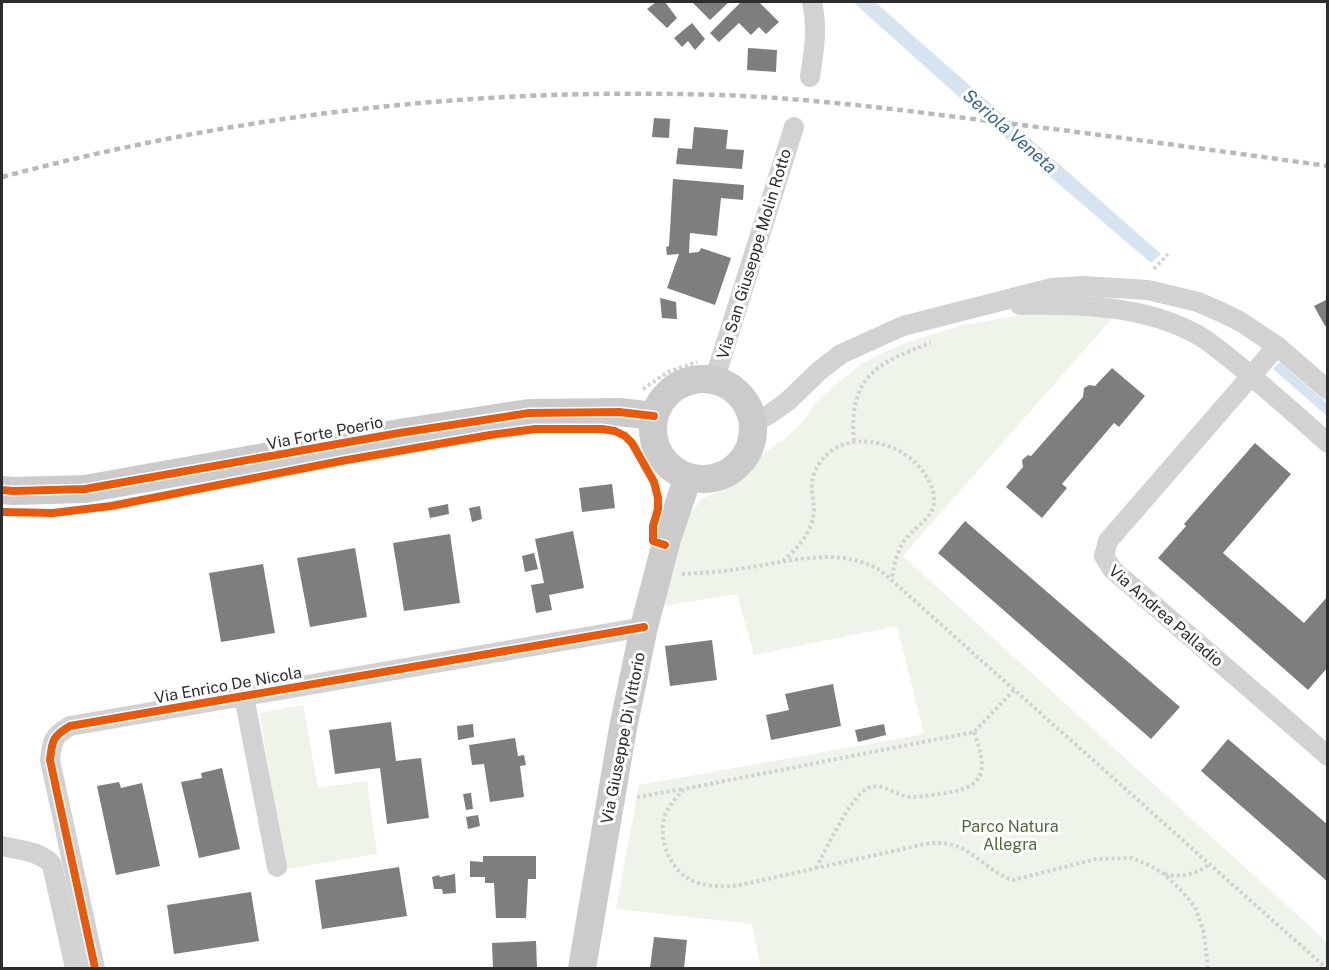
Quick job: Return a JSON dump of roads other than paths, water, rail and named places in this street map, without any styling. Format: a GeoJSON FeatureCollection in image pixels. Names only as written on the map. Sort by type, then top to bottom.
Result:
{"type":"FeatureCollection","features":[{"type":"Feature","properties":{"kind":"street"},"geometry":{"type":"LineString","coordinates":[[810,77],[816,39],[812,2]]}},
{"type":"Feature","properties":{"kind":"street","name":"Via San Giuseppe Molin Rotto"},"geometry":{"type":"LineString","coordinates":[[713,380],[794,127]]}},
{"type":"Feature","properties":{"kind":"street"},"geometry":{"type":"LineString","coordinates":[[753,423],[788,401],[819,371],[841,354],[903,326],[1052,288],[1083,286],[1148,291],[1190,300],[1214,309],[1241,322],[1277,346],[1328,390]]}},
{"type":"Feature","properties":{"kind":"street"},"geometry":{"type":"LineString","coordinates":[[984,306],[1056,304],[1091,306],[1158,318],[1199,335],[1252,376],[1328,442]]}},
{"type":"Feature","properties":{"kind":"street"},"geometry":{"type":"LineString","coordinates":[[1252,376],[1277,346]]}},
{"type":"Feature","properties":{"kind":"street","name":"Via Andrea Palladio"},"geometry":{"type":"LineString","coordinates":[[1252,376],[1108,541],[1104,556],[1112,569],[1328,756]]}},
{"type":"Feature","properties":{"kind":"street"},"geometry":{"type":"LineString","coordinates":[[695,379],[713,380],[727,385],[741,396],[747,406],[753,423],[751,445],[742,461],[720,477],[699,479],[688,477],[671,468],[661,456],[654,441],[654,416],[665,395],[679,385],[695,379]]}},
{"type":"Feature","properties":{"kind":"street","name":"Via Forte Poerio"},"geometry":{"type":"LineString","coordinates":[[2,490],[85,489],[399,433],[528,413],[619,412],[654,416]]}},
{"type":"Feature","properties":{"kind":"street","name":"Via Giuseppe Di Vittorio"},"geometry":{"type":"LineString","coordinates":[[582,969],[623,728],[644,627],[667,539],[688,477]]}},
{"type":"Feature","properties":{"kind":"street","name":"Via Enrico De Nicola"},"geometry":{"type":"LineString","coordinates":[[95,969],[50,760],[51,743],[57,734],[70,726],[644,627]]}},
{"type":"Feature","properties":{"kind":"street","name":"Via Enrico De Nicola"},"geometry":{"type":"LineString","coordinates":[[244,696],[277,867]]}},
{"type":"Feature","properties":{"kind":"street"},"geometry":{"type":"LineString","coordinates":[[2,846],[46,858],[52,865],[75,969]]}},
{"type":"Feature","properties":{"kind":"water","name":"Seriola Veneta"},"geometry":{"type":"Polygon","coordinates":[[[853,2],[875,2],[1161,254],[1151,263],[998,132],[853,2]]]}},
{"type":"Feature","properties":{"kind":"water"},"geometry":{"type":"Polygon","coordinates":[[[1280,362],[1327,403],[1327,416],[1273,369],[1280,362]]]}},
{"type":"Feature","properties":{"kind":"railway"},"geometry":{"type":"LineString","coordinates":[[2,177],[180,136],[358,109],[447,101],[628,94],[753,96],[850,104],[1328,166]]}},
{"type":"Feature","properties":{"kind":"park label","name":"Parco Natura Allegra"},"geometry":{"type":"Point","coordinates":[1010,835]}}]}
